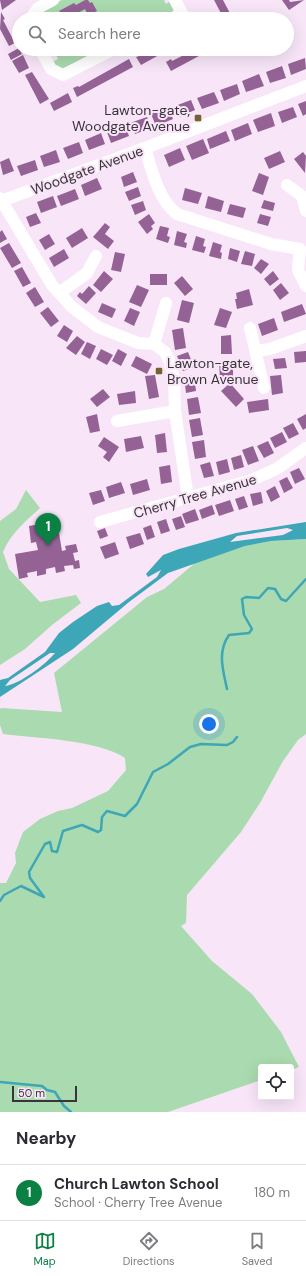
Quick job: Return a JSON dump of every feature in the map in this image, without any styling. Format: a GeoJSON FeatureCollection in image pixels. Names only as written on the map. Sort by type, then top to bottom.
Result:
{"type":"FeatureCollection","features":[{"type":"Feature","properties":{"kind":"street"},"geometry":{"type":"LineString","coordinates":[[35,12],[38,8],[53,0]]}},
{"type":"Feature","properties":{"kind":"street"},"geometry":{"type":"LineString","coordinates":[[175,0],[179,12]]}},
{"type":"Feature","properties":{"kind":"street"},"geometry":{"type":"LineString","coordinates":[[44,56],[51,69],[63,75],[100,56]]}},
{"type":"Feature","properties":{"kind":"street","name":"Woodgate Avenue"},"geometry":{"type":"LineString","coordinates":[[1,199],[145,148],[306,86]]}},
{"type":"Feature","properties":{"kind":"street"},"geometry":{"type":"LineString","coordinates":[[145,148],[166,205],[177,214],[291,249],[304,244]]}},
{"type":"Feature","properties":{"kind":"street"},"geometry":{"type":"LineString","coordinates":[[287,185],[302,196],[306,211]]}},
{"type":"Feature","properties":{"kind":"street"},"geometry":{"type":"LineString","coordinates":[[1,199],[52,285],[72,307],[98,327],[138,343],[154,344],[166,352],[174,378],[175,411],[188,498]]}},
{"type":"Feature","properties":{"kind":"street"},"geometry":{"type":"LineString","coordinates":[[304,244],[298,270],[306,286]]}},
{"type":"Feature","properties":{"kind":"street"},"geometry":{"type":"LineString","coordinates":[[59,293],[87,273],[96,256]]}},
{"type":"Feature","properties":{"kind":"street"},"geometry":{"type":"LineString","coordinates":[[154,344],[166,303]]}},
{"type":"Feature","properties":{"kind":"street"},"geometry":{"type":"LineString","coordinates":[[250,328],[264,388]]}},
{"type":"Feature","properties":{"kind":"street"},"geometry":{"type":"LineString","coordinates":[[256,351],[270,349],[306,336]]}},
{"type":"Feature","properties":{"kind":"street"},"geometry":{"type":"LineString","coordinates":[[117,421],[175,411]]}},
{"type":"Feature","properties":{"kind":"street","name":"Cherry Tree Avenue"},"geometry":{"type":"LineString","coordinates":[[100,522],[234,486],[266,475],[306,448]]}},
{"type":"Feature","properties":{"kind":"green space"},"geometry":{"type":"Polygon","coordinates":[[[62,0],[164,0],[166,4],[172,0],[174,12],[42,12],[62,0]]]}},
{"type":"Feature","properties":{"kind":"green space"},"geometry":{"type":"Polygon","coordinates":[[[56,56],[95,56],[63,72],[51,63],[58,59],[56,56]]]}},
{"type":"Feature","properties":{"kind":"green space"},"geometry":{"type":"Polygon","coordinates":[[[26,490],[40,508],[19,528],[6,545],[3,552],[9,569],[40,602],[76,595],[81,603],[52,625],[25,649],[0,665],[0,521],[16,509],[26,490]]]}},
{"type":"Feature","properties":{"kind":"green space"},"geometry":{"type":"Polygon","coordinates":[[[306,539],[306,734],[298,740],[283,761],[260,803],[241,832],[187,895],[186,923],[181,926],[212,961],[252,994],[281,1032],[299,1067],[294,1069],[294,1064],[258,1064],[258,1081],[168,1112],[0,1112],[0,883],[6,883],[16,863],[15,853],[23,832],[40,819],[58,811],[72,808],[108,791],[126,770],[125,758],[114,752],[99,747],[66,741],[3,734],[0,725],[0,709],[62,712],[54,673],[147,597],[164,589],[195,563],[245,546],[271,541],[306,539]]]}},
{"type":"Feature","properties":{"kind":"water"},"geometry":{"type":"Polygon","coordinates":[[[306,522],[306,539],[271,541],[245,546],[168,573],[129,602],[73,649],[0,697],[0,680],[8,678],[45,652],[59,633],[97,606],[109,602],[112,606],[119,605],[157,577],[161,570],[148,577],[146,574],[163,555],[236,533],[306,522]],[[287,528],[237,536],[230,542],[283,535],[293,530],[287,528]],[[50,653],[10,680],[5,686],[18,682],[32,673],[55,653],[50,653]]]}},
{"type":"Feature","properties":{"kind":"building"},"geometry":{"type":"Polygon","coordinates":[[[0,0],[16,0],[2,10],[0,0]]]}},
{"type":"Feature","properties":{"kind":"building"},"geometry":{"type":"Polygon","coordinates":[[[88,0],[90,3],[92,2],[97,11],[86,12],[85,9],[80,12],[59,11],[74,3],[76,5],[88,0]]]}},
{"type":"Feature","properties":{"kind":"building"},"geometry":{"type":"Polygon","coordinates":[[[214,0],[223,0],[229,12],[220,12],[214,0]]]}},
{"type":"Feature","properties":{"kind":"building"},"geometry":{"type":"Polygon","coordinates":[[[282,0],[289,0],[290,2],[304,0],[289,10],[282,0]]]}},
{"type":"Feature","properties":{"kind":"building"},"geometry":{"type":"Polygon","coordinates":[[[1,12],[5,19],[3,20],[12,37],[12,44],[9,46],[0,29],[1,12]]]}},
{"type":"Feature","properties":{"kind":"building"},"geometry":{"type":"Polygon","coordinates":[[[12,52],[12,56],[18,56],[11,60],[8,54],[12,52]]]}},
{"type":"Feature","properties":{"kind":"building"},"geometry":{"type":"Polygon","coordinates":[[[23,56],[29,68],[19,73],[12,61],[23,56]]]}},
{"type":"Feature","properties":{"kind":"building"},"geometry":{"type":"Polygon","coordinates":[[[139,56],[157,56],[141,65],[136,57],[139,56]]]}},
{"type":"Feature","properties":{"kind":"building"},"geometry":{"type":"Polygon","coordinates":[[[182,56],[199,56],[171,71],[166,62],[171,59],[172,61],[182,56]]]}},
{"type":"Feature","properties":{"kind":"building"},"geometry":{"type":"Polygon","coordinates":[[[305,58],[306,69],[291,75],[288,64],[305,58]]]}},
{"type":"Feature","properties":{"kind":"building"},"geometry":{"type":"Polygon","coordinates":[[[129,59],[133,67],[77,97],[73,88],[79,87],[129,59]]]}},
{"type":"Feature","properties":{"kind":"building"},"geometry":{"type":"Polygon","coordinates":[[[282,66],[286,78],[270,83],[266,72],[282,66]]]}},
{"type":"Feature","properties":{"kind":"building"},"geometry":{"type":"Polygon","coordinates":[[[32,72],[49,99],[40,104],[25,75],[32,72]]]}},
{"type":"Feature","properties":{"kind":"building"},"geometry":{"type":"Polygon","coordinates":[[[259,74],[264,86],[246,92],[242,81],[259,74]]]}},
{"type":"Feature","properties":{"kind":"building"},"geometry":{"type":"Polygon","coordinates":[[[237,84],[240,94],[224,101],[220,90],[237,84]]]}},
{"type":"Feature","properties":{"kind":"building"},"geometry":{"type":"Polygon","coordinates":[[[214,92],[219,103],[202,109],[197,98],[214,92]]]}},
{"type":"Feature","properties":{"kind":"building"},"geometry":{"type":"Polygon","coordinates":[[[68,93],[72,102],[54,111],[50,103],[68,93]]]}},
{"type":"Feature","properties":{"kind":"building"},"geometry":{"type":"Polygon","coordinates":[[[191,100],[195,110],[179,117],[175,106],[191,100]]]}},
{"type":"Feature","properties":{"kind":"building"},"geometry":{"type":"Polygon","coordinates":[[[306,101],[306,114],[303,116],[298,104],[306,101]]]}},
{"type":"Feature","properties":{"kind":"building"},"geometry":{"type":"Polygon","coordinates":[[[168,107],[173,119],[156,126],[151,114],[168,107]]]}},
{"type":"Feature","properties":{"kind":"building"},"geometry":{"type":"Polygon","coordinates":[[[293,107],[297,117],[282,123],[278,112],[293,107]]]}},
{"type":"Feature","properties":{"kind":"building"},"geometry":{"type":"Polygon","coordinates":[[[271,113],[275,126],[258,132],[253,120],[271,113]]]}},
{"type":"Feature","properties":{"kind":"building"},"geometry":{"type":"Polygon","coordinates":[[[147,117],[151,128],[135,134],[130,123],[147,117]]]}},
{"type":"Feature","properties":{"kind":"building"},"geometry":{"type":"Polygon","coordinates":[[[248,123],[252,134],[235,141],[231,130],[248,123]]]}},
{"type":"Feature","properties":{"kind":"building"},"geometry":{"type":"Polygon","coordinates":[[[125,125],[129,136],[111,143],[107,132],[125,125]]]}},
{"type":"Feature","properties":{"kind":"building"},"geometry":{"type":"Polygon","coordinates":[[[226,131],[230,141],[210,149],[207,139],[226,131]]]}},
{"type":"Feature","properties":{"kind":"building"},"geometry":{"type":"Polygon","coordinates":[[[101,133],[105,144],[89,150],[85,140],[101,133]]]}},
{"type":"Feature","properties":{"kind":"building"},"geometry":{"type":"Polygon","coordinates":[[[203,139],[209,153],[192,160],[186,146],[203,139]]]}},
{"type":"Feature","properties":{"kind":"building"},"geometry":{"type":"Polygon","coordinates":[[[79,142],[83,153],[68,159],[63,148],[79,142]]]}},
{"type":"Feature","properties":{"kind":"building"},"geometry":{"type":"Polygon","coordinates":[[[180,148],[185,160],[169,167],[164,155],[180,148]]]}},
{"type":"Feature","properties":{"kind":"building"},"geometry":{"type":"Polygon","coordinates":[[[56,150],[60,162],[44,167],[40,156],[56,150]]]}},
{"type":"Feature","properties":{"kind":"building"},"geometry":{"type":"Polygon","coordinates":[[[280,151],[285,162],[269,169],[264,158],[280,151]]]}},
{"type":"Feature","properties":{"kind":"building"},"geometry":{"type":"Polygon","coordinates":[[[303,152],[306,156],[305,173],[294,159],[303,152]]]}},
{"type":"Feature","properties":{"kind":"building"},"geometry":{"type":"Polygon","coordinates":[[[9,158],[14,171],[3,175],[0,162],[9,158]]]}},
{"type":"Feature","properties":{"kind":"building"},"geometry":{"type":"Polygon","coordinates":[[[35,160],[38,170],[21,176],[17,166],[35,160]]]}},
{"type":"Feature","properties":{"kind":"building"},"geometry":{"type":"Polygon","coordinates":[[[133,172],[137,182],[124,187],[121,177],[133,172]]]}},
{"type":"Feature","properties":{"kind":"building"},"geometry":{"type":"Polygon","coordinates":[[[259,173],[269,177],[263,195],[252,191],[259,173]]]}},
{"type":"Feature","properties":{"kind":"building"},"geometry":{"type":"Polygon","coordinates":[[[97,178],[102,189],[85,196],[81,185],[97,178]]]}},
{"type":"Feature","properties":{"kind":"building"},"geometry":{"type":"Polygon","coordinates":[[[138,187],[141,196],[129,201],[125,192],[138,187]]]}},
{"type":"Feature","properties":{"kind":"building"},"geometry":{"type":"Polygon","coordinates":[[[185,188],[202,193],[198,204],[182,200],[185,188]]]}},
{"type":"Feature","properties":{"kind":"building"},"geometry":{"type":"Polygon","coordinates":[[[75,189],[79,199],[61,206],[57,196],[75,189]]]}},
{"type":"Feature","properties":{"kind":"building"},"geometry":{"type":"Polygon","coordinates":[[[53,196],[57,207],[41,213],[37,202],[53,196]]]}},
{"type":"Feature","properties":{"kind":"building"},"geometry":{"type":"Polygon","coordinates":[[[208,196],[224,201],[221,212],[205,208],[208,196]]]}},
{"type":"Feature","properties":{"kind":"building"},"geometry":{"type":"Polygon","coordinates":[[[264,200],[275,203],[273,211],[261,208],[264,200]]]}},
{"type":"Feature","properties":{"kind":"building"},"geometry":{"type":"Polygon","coordinates":[[[143,201],[146,210],[135,215],[131,205],[143,201]]]}},
{"type":"Feature","properties":{"kind":"building"},"geometry":{"type":"Polygon","coordinates":[[[230,204],[246,208],[243,218],[227,214],[230,204]]]}},
{"type":"Feature","properties":{"kind":"building"},"geometry":{"type":"Polygon","coordinates":[[[36,213],[41,223],[30,227],[26,217],[36,213]]]}},
{"type":"Feature","properties":{"kind":"building"},"geometry":{"type":"Polygon","coordinates":[[[149,214],[155,223],[151,226],[153,229],[147,234],[138,222],[149,214]]]}},
{"type":"Feature","properties":{"kind":"building"},"geometry":{"type":"Polygon","coordinates":[[[260,214],[271,217],[268,226],[257,223],[260,214]]]}},
{"type":"Feature","properties":{"kind":"building"},"geometry":{"type":"Polygon","coordinates":[[[105,223],[110,227],[105,234],[114,241],[108,249],[93,237],[105,223]]]}},
{"type":"Feature","properties":{"kind":"building"},"geometry":{"type":"Polygon","coordinates":[[[160,226],[169,228],[167,236],[170,237],[168,243],[156,239],[160,226]]]}},
{"type":"Feature","properties":{"kind":"building"},"geometry":{"type":"Polygon","coordinates":[[[82,228],[88,238],[72,248],[66,238],[82,228]]]}},
{"type":"Feature","properties":{"kind":"building"},"geometry":{"type":"Polygon","coordinates":[[[2,230],[7,239],[0,243],[0,232],[2,230]]]}},
{"type":"Feature","properties":{"kind":"building"},"geometry":{"type":"Polygon","coordinates":[[[177,231],[187,234],[184,242],[187,243],[186,248],[174,245],[177,231]]]}},
{"type":"Feature","properties":{"kind":"building"},"geometry":{"type":"Polygon","coordinates":[[[49,234],[55,244],[45,250],[39,240],[49,234]]]}},
{"type":"Feature","properties":{"kind":"building"},"geometry":{"type":"Polygon","coordinates":[[[196,236],[205,239],[203,246],[206,247],[204,253],[192,250],[196,236]]]}},
{"type":"Feature","properties":{"kind":"building"},"geometry":{"type":"Polygon","coordinates":[[[213,242],[222,245],[220,252],[222,253],[221,259],[209,256],[213,242]]]}},
{"type":"Feature","properties":{"kind":"building"},"geometry":{"type":"Polygon","coordinates":[[[9,243],[21,263],[12,268],[0,248],[9,243]]]}},
{"type":"Feature","properties":{"kind":"building"},"geometry":{"type":"Polygon","coordinates":[[[230,248],[240,251],[237,262],[228,259],[230,248]]]}},
{"type":"Feature","properties":{"kind":"building"},"geometry":{"type":"Polygon","coordinates":[[[64,249],[69,258],[54,267],[49,258],[64,249]]]}},
{"type":"Feature","properties":{"kind":"building"},"geometry":{"type":"Polygon","coordinates":[[[245,251],[255,254],[252,266],[241,264],[245,251]]]}},
{"type":"Feature","properties":{"kind":"building"},"geometry":{"type":"Polygon","coordinates":[[[115,252],[125,254],[121,272],[111,270],[115,252]]]}},
{"type":"Feature","properties":{"kind":"building"},"geometry":{"type":"Polygon","coordinates":[[[261,259],[269,264],[261,274],[254,268],[261,259]]]}},
{"type":"Feature","properties":{"kind":"building"},"geometry":{"type":"Polygon","coordinates":[[[22,267],[31,283],[23,287],[14,271],[22,267]]]}},
{"type":"Feature","properties":{"kind":"building"},"geometry":{"type":"Polygon","coordinates":[[[104,271],[113,279],[101,292],[93,285],[104,271]]]}},
{"type":"Feature","properties":{"kind":"building"},"geometry":{"type":"Polygon","coordinates":[[[273,271],[279,279],[270,286],[264,279],[273,271]]]}},
{"type":"Feature","properties":{"kind":"building"},"geometry":{"type":"Polygon","coordinates":[[[150,274],[167,274],[167,285],[150,285],[150,274]]]}},
{"type":"Feature","properties":{"kind":"building"},"geometry":{"type":"Polygon","coordinates":[[[182,276],[193,289],[185,296],[174,283],[182,276]]]}},
{"type":"Feature","properties":{"kind":"building"},"geometry":{"type":"Polygon","coordinates":[[[281,283],[289,293],[280,300],[273,290],[281,283]]]}},
{"type":"Feature","properties":{"kind":"building"},"geometry":{"type":"Polygon","coordinates":[[[137,285],[149,290],[141,307],[129,302],[137,285]]]}},
{"type":"Feature","properties":{"kind":"building"},"geometry":{"type":"Polygon","coordinates":[[[89,286],[96,293],[86,304],[77,296],[80,292],[82,294],[89,286]]]}},
{"type":"Feature","properties":{"kind":"building"},"geometry":{"type":"Polygon","coordinates":[[[35,287],[44,302],[35,307],[26,293],[35,287]]]}},
{"type":"Feature","properties":{"kind":"building"},"geometry":{"type":"Polygon","coordinates":[[[249,289],[253,305],[237,309],[235,299],[237,299],[236,293],[249,289]]]}},
{"type":"Feature","properties":{"kind":"building"},"geometry":{"type":"Polygon","coordinates":[[[182,300],[194,303],[189,323],[177,320],[182,300]]]}},
{"type":"Feature","properties":{"kind":"building"},"geometry":{"type":"Polygon","coordinates":[[[102,303],[116,309],[112,318],[98,312],[102,303]]]}},
{"type":"Feature","properties":{"kind":"building"},"geometry":{"type":"Polygon","coordinates":[[[302,304],[306,314],[284,322],[281,312],[302,304]]]}},
{"type":"Feature","properties":{"kind":"building"},"geometry":{"type":"Polygon","coordinates":[[[48,307],[59,321],[51,327],[40,313],[48,307]]]}},
{"type":"Feature","properties":{"kind":"building"},"geometry":{"type":"Polygon","coordinates":[[[130,308],[140,312],[134,326],[124,321],[130,308]]]}},
{"type":"Feature","properties":{"kind":"building"},"geometry":{"type":"Polygon","coordinates":[[[220,308],[232,312],[226,328],[214,325],[220,308]]]}},
{"type":"Feature","properties":{"kind":"building"},"geometry":{"type":"Polygon","coordinates":[[[274,318],[278,330],[262,336],[258,324],[274,318]]]}},
{"type":"Feature","properties":{"kind":"building"},"geometry":{"type":"Polygon","coordinates":[[[64,325],[73,331],[67,342],[57,336],[64,325]]]}},
{"type":"Feature","properties":{"kind":"building"},"geometry":{"type":"Polygon","coordinates":[[[183,328],[186,348],[175,350],[172,330],[183,328]]]}},
{"type":"Feature","properties":{"kind":"building"},"geometry":{"type":"Polygon","coordinates":[[[231,335],[232,354],[221,354],[221,336],[231,335]]]}},
{"type":"Feature","properties":{"kind":"building"},"geometry":{"type":"Polygon","coordinates":[[[77,336],[85,342],[76,355],[66,348],[77,336]]]}},
{"type":"Feature","properties":{"kind":"building"},"geometry":{"type":"Polygon","coordinates":[[[87,342],[96,346],[90,359],[81,354],[87,342]]]}},
{"type":"Feature","properties":{"kind":"building"},"geometry":{"type":"Polygon","coordinates":[[[101,349],[113,355],[107,365],[96,359],[101,349]]]}},
{"type":"Feature","properties":{"kind":"building"},"geometry":{"type":"Polygon","coordinates":[[[118,349],[127,354],[121,366],[112,361],[118,349]]]}},
{"type":"Feature","properties":{"kind":"building"},"geometry":{"type":"Polygon","coordinates":[[[306,351],[306,362],[295,363],[294,352],[306,351]]]}},
{"type":"Feature","properties":{"kind":"building"},"geometry":{"type":"Polygon","coordinates":[[[188,352],[194,367],[183,371],[177,356],[188,352]]]}},
{"type":"Feature","properties":{"kind":"building"},"geometry":{"type":"Polygon","coordinates":[[[136,356],[152,364],[147,374],[131,366],[136,356]]]}},
{"type":"Feature","properties":{"kind":"building"},"geometry":{"type":"Polygon","coordinates":[[[285,358],[287,368],[275,369],[273,359],[285,358]]]}},
{"type":"Feature","properties":{"kind":"building"},"geometry":{"type":"Polygon","coordinates":[[[219,361],[233,361],[233,379],[220,379],[219,361]]]}},
{"type":"Feature","properties":{"kind":"building"},"geometry":{"type":"Polygon","coordinates":[[[155,375],[159,397],[149,399],[145,376],[155,375]]]}},
{"type":"Feature","properties":{"kind":"building"},"geometry":{"type":"Polygon","coordinates":[[[194,375],[196,391],[186,393],[184,377],[194,375]]]}},
{"type":"Feature","properties":{"kind":"building"},"geometry":{"type":"Polygon","coordinates":[[[281,375],[283,393],[272,395],[270,376],[281,375]]]}},
{"type":"Feature","properties":{"kind":"building"},"geometry":{"type":"Polygon","coordinates":[[[230,383],[244,399],[236,407],[221,391],[230,383]]]}},
{"type":"Feature","properties":{"kind":"building"},"geometry":{"type":"Polygon","coordinates":[[[103,389],[110,397],[97,407],[90,399],[103,389]]]}},
{"type":"Feature","properties":{"kind":"building"},"geometry":{"type":"Polygon","coordinates":[[[135,391],[136,403],[119,405],[117,394],[135,391]]]}},
{"type":"Feature","properties":{"kind":"building"},"geometry":{"type":"Polygon","coordinates":[[[198,397],[201,413],[189,415],[187,399],[198,397]]]}},
{"type":"Feature","properties":{"kind":"building"},"geometry":{"type":"Polygon","coordinates":[[[268,399],[269,410],[249,413],[247,402],[268,399]]]}},
{"type":"Feature","properties":{"kind":"building"},"geometry":{"type":"Polygon","coordinates":[[[97,414],[100,431],[90,433],[86,417],[97,414]]]}},
{"type":"Feature","properties":{"kind":"building"},"geometry":{"type":"Polygon","coordinates":[[[306,414],[306,428],[303,430],[297,419],[306,414]]]}},
{"type":"Feature","properties":{"kind":"building"},"geometry":{"type":"Polygon","coordinates":[[[200,418],[203,435],[192,437],[189,420],[200,418]]]}},
{"type":"Feature","properties":{"kind":"building"},"geometry":{"type":"Polygon","coordinates":[[[293,423],[299,434],[289,439],[283,428],[293,423]]]}},
{"type":"Feature","properties":{"kind":"building"},"geometry":{"type":"Polygon","coordinates":[[[282,432],[287,442],[275,448],[270,438],[282,432]]]}},
{"type":"Feature","properties":{"kind":"building"},"geometry":{"type":"Polygon","coordinates":[[[165,433],[167,452],[157,453],[155,435],[165,433]]]}},
{"type":"Feature","properties":{"kind":"building"},"geometry":{"type":"Polygon","coordinates":[[[141,436],[144,448],[126,452],[124,439],[141,436]]]}},
{"type":"Feature","properties":{"kind":"building"},"geometry":{"type":"Polygon","coordinates":[[[104,437],[119,447],[109,462],[103,457],[107,452],[98,446],[104,437]]]}},
{"type":"Feature","properties":{"kind":"building"},"geometry":{"type":"Polygon","coordinates":[[[204,440],[206,457],[195,459],[192,442],[204,440]]]}},
{"type":"Feature","properties":{"kind":"building"},"geometry":{"type":"Polygon","coordinates":[[[268,441],[274,453],[264,458],[257,446],[268,441]]]}},
{"type":"Feature","properties":{"kind":"building"},"geometry":{"type":"Polygon","coordinates":[[[253,446],[259,461],[248,465],[242,450],[253,446]]]}},
{"type":"Feature","properties":{"kind":"building"},"geometry":{"type":"Polygon","coordinates":[[[241,455],[244,467],[234,470],[231,458],[241,455]]]}},
{"type":"Feature","properties":{"kind":"building"},"geometry":{"type":"Polygon","coordinates":[[[227,459],[230,472],[219,475],[216,462],[227,459]]]}},
{"type":"Feature","properties":{"kind":"building"},"geometry":{"type":"Polygon","coordinates":[[[210,462],[214,476],[204,478],[200,465],[210,462]]]}},
{"type":"Feature","properties":{"kind":"building"},"geometry":{"type":"Polygon","coordinates":[[[170,465],[172,482],[161,484],[159,467],[170,465]]]}},
{"type":"Feature","properties":{"kind":"building"},"geometry":{"type":"Polygon","coordinates":[[[299,468],[305,479],[295,484],[290,472],[299,468]]]}},
{"type":"Feature","properties":{"kind":"building"},"geometry":{"type":"Polygon","coordinates":[[[287,477],[293,488],[284,493],[279,481],[287,477]]]}},
{"type":"Feature","properties":{"kind":"building"},"geometry":{"type":"Polygon","coordinates":[[[147,479],[150,490],[133,495],[130,484],[147,479]]]}},
{"type":"Feature","properties":{"kind":"building"},"geometry":{"type":"Polygon","coordinates":[[[121,482],[125,493],[109,498],[106,487],[121,482]]]}},
{"type":"Feature","properties":{"kind":"building"},"geometry":{"type":"Polygon","coordinates":[[[275,486],[280,497],[271,502],[266,491],[275,486]]]}},
{"type":"Feature","properties":{"kind":"building"},"geometry":{"type":"Polygon","coordinates":[[[101,490],[105,501],[93,505],[89,493],[101,490]]]}},
{"type":"Feature","properties":{"kind":"building"},"geometry":{"type":"Polygon","coordinates":[[[261,492],[263,503],[253,506],[250,494],[261,492]]]}},
{"type":"Feature","properties":{"kind":"building"},"geometry":{"type":"Polygon","coordinates":[[[244,496],[248,507],[239,510],[235,499],[244,496]]]}},
{"type":"Feature","properties":{"kind":"building"},"geometry":{"type":"Polygon","coordinates":[[[230,500],[234,511],[219,516],[215,505],[230,500]]]}},
{"type":"Feature","properties":{"kind":"building"},"geometry":{"type":"Polygon","coordinates":[[[212,505],[215,514],[202,519],[199,510],[212,505]]]}},
{"type":"Feature","properties":{"kind":"building"},"geometry":{"type":"Polygon","coordinates":[[[195,509],[199,520],[186,524],[182,514],[195,509]]]}},
{"type":"Feature","properties":{"kind":"building"},"geometry":{"type":"Polygon","coordinates":[[[181,516],[185,527],[176,530],[172,519],[181,516]]]}},
{"type":"Feature","properties":{"kind":"building"},"geometry":{"type":"Polygon","coordinates":[[[166,519],[170,531],[161,534],[157,522],[166,519]]]}},
{"type":"Feature","properties":{"kind":"building"},"geometry":{"type":"Polygon","coordinates":[[[57,521],[62,551],[66,550],[65,546],[76,544],[78,552],[73,553],[75,561],[79,560],[80,568],[74,569],[73,565],[64,566],[65,571],[56,573],[55,567],[46,569],[46,574],[37,576],[37,571],[27,573],[28,577],[19,579],[15,554],[38,550],[36,542],[31,543],[29,526],[57,521]]]}},
{"type":"Feature","properties":{"kind":"building"},"geometry":{"type":"Polygon","coordinates":[[[151,525],[155,537],[147,540],[143,528],[151,525]]]}},
{"type":"Feature","properties":{"kind":"building"},"geometry":{"type":"Polygon","coordinates":[[[105,528],[108,536],[100,539],[97,531],[105,528]]]}},
{"type":"Feature","properties":{"kind":"building"},"geometry":{"type":"Polygon","coordinates":[[[140,533],[144,544],[130,549],[126,537],[140,533]]]}},
{"type":"Feature","properties":{"kind":"building"},"geometry":{"type":"Polygon","coordinates":[[[115,542],[119,554],[105,559],[100,547],[115,542]]]}},
{"type":"Feature","properties":{"kind":"waterway"},"geometry":{"type":"LineString","coordinates":[[227,689],[222,661],[225,641],[229,635],[249,633],[252,629],[244,615],[242,599],[246,597],[259,598],[268,588],[275,589],[281,599],[286,601],[306,579]]}},
{"type":"Feature","properties":{"kind":"waterway"},"geometry":{"type":"LineString","coordinates":[[0,901],[4,895],[21,886],[44,897],[30,878],[29,872],[45,844],[50,842],[52,851],[57,852],[63,831],[82,825],[98,832],[101,830],[102,817],[107,811],[125,816],[137,804],[153,772],[168,764],[190,747],[201,744],[227,745],[233,742],[237,737]]}},
{"type":"Feature","properties":{"kind":"waterway"},"geometry":{"type":"LineString","coordinates":[[0,1082],[42,1086],[47,1090],[55,1092],[64,1106],[71,1112]]}},
{"type":"Feature","properties":{"kind":"place","name":"Lawton-gate, Woodgate Avenue"},"geometry":{"type":"Point","coordinates":[198,118]}},
{"type":"Feature","properties":{"kind":"place","name":"Lawton-gate, Brown Avenue"},"geometry":{"type":"Point","coordinates":[159,371]}},
{"type":"Feature","properties":{"kind":"place","name":"Church Lawton School"},"geometry":{"type":"Point","coordinates":[48,546]}}]}
